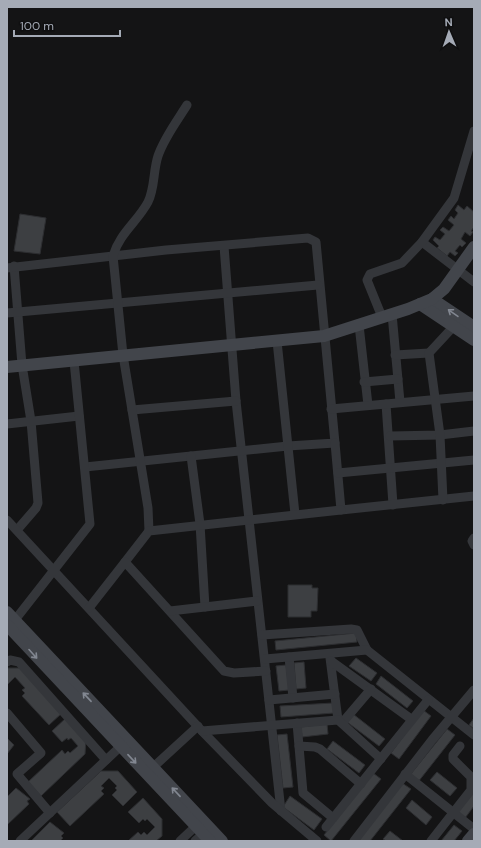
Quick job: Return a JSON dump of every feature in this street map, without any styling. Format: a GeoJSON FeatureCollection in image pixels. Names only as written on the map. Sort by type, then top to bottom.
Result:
{"type":"FeatureCollection","features":[{"type":"Feature","properties":{"kind":"main road"},"geometry":{"type":"LineString","coordinates":[[7,367],[324,336],[387,316],[432,299],[444,289],[474,247]]}},
{"type":"Feature","properties":{"kind":"main road"},"geometry":{"type":"LineString","coordinates":[[432,299],[474,328]]}},
{"type":"Feature","properties":{"kind":"main road"},"geometry":{"type":"LineString","coordinates":[[420,304],[474,340]]}},
{"type":"Feature","properties":{"kind":"main road"},"geometry":{"type":"LineString","coordinates":[[10,621],[150,770],[222,841]]}},
{"type":"Feature","properties":{"kind":"main road"},"geometry":{"type":"LineString","coordinates":[[110,728],[120,746],[150,770],[201,835]]}},
{"type":"Feature","properties":{"kind":"main road"},"geometry":{"type":"LineString","coordinates":[[468,841],[474,834]]}},
{"type":"Feature","properties":{"kind":"street"},"geometry":{"type":"LineString","coordinates":[[89,608],[149,531],[148,508],[123,355],[113,256],[115,247],[148,201],[158,156],[174,125],[187,105]]}},
{"type":"Feature","properties":{"kind":"street"},"geometry":{"type":"LineString","coordinates":[[400,402],[395,354],[387,316],[367,280],[370,274],[402,263],[422,242],[454,198],[470,164],[474,131]]}},
{"type":"Feature","properties":{"kind":"street"},"geometry":{"type":"LineString","coordinates":[[17,530],[36,508],[38,503],[30,421],[10,267],[113,256],[312,239],[316,242],[318,285],[341,510]]}},
{"type":"Feature","properties":{"kind":"street"},"geometry":{"type":"LineString","coordinates":[[422,242],[474,282]]}},
{"type":"Feature","properties":{"kind":"street"},"geometry":{"type":"LineString","coordinates":[[224,246],[236,401],[243,450],[257,601],[265,659],[281,811]]}},
{"type":"Feature","properties":{"kind":"street"},"geometry":{"type":"LineString","coordinates":[[7,313],[318,285]]}},
{"type":"Feature","properties":{"kind":"street"},"geometry":{"type":"LineString","coordinates":[[359,325],[364,382],[368,405]]}},
{"type":"Feature","properties":{"kind":"street"},"geometry":{"type":"LineString","coordinates":[[395,354],[429,353],[454,326]]}},
{"type":"Feature","properties":{"kind":"street"},"geometry":{"type":"LineString","coordinates":[[277,341],[295,514]]}},
{"type":"Feature","properties":{"kind":"street"},"geometry":{"type":"LineString","coordinates":[[429,353],[440,435],[443,500]]}},
{"type":"Feature","properties":{"kind":"street"},"geometry":{"type":"LineString","coordinates":[[10,621],[90,524],[74,361]]}},
{"type":"Feature","properties":{"kind":"street"},"geometry":{"type":"LineString","coordinates":[[364,382],[398,379]]}},
{"type":"Feature","properties":{"kind":"street"},"geometry":{"type":"LineString","coordinates":[[331,409],[474,396]]}},
{"type":"Feature","properties":{"kind":"street"},"geometry":{"type":"LineString","coordinates":[[132,410],[236,401]]}},
{"type":"Feature","properties":{"kind":"street"},"geometry":{"type":"LineString","coordinates":[[386,404],[390,436],[393,505]]}},
{"type":"Feature","properties":{"kind":"street"},"geometry":{"type":"LineString","coordinates":[[7,424],[80,416]]}},
{"type":"Feature","properties":{"kind":"street"},"geometry":{"type":"LineString","coordinates":[[390,436],[440,435],[474,431]]}},
{"type":"Feature","properties":{"kind":"street"},"geometry":{"type":"LineString","coordinates":[[85,467],[243,450],[335,443]]}},
{"type":"Feature","properties":{"kind":"street"},"geometry":{"type":"LineString","coordinates":[[191,456],[200,524],[205,607]]}},
{"type":"Feature","properties":{"kind":"street"},"geometry":{"type":"LineString","coordinates":[[338,474],[474,460]]}},
{"type":"Feature","properties":{"kind":"street"},"geometry":{"type":"LineString","coordinates":[[149,531],[200,524],[474,496]]}},
{"type":"Feature","properties":{"kind":"street"},"geometry":{"type":"LineString","coordinates":[[7,520],[200,729],[281,811],[317,841]]}},
{"type":"Feature","properties":{"kind":"street"},"geometry":{"type":"LineString","coordinates":[[474,538],[472,541],[474,545]]}},
{"type":"Feature","properties":{"kind":"street"},"geometry":{"type":"LineString","coordinates":[[125,562],[224,671],[234,673],[266,671]]}},
{"type":"Feature","properties":{"kind":"street"},"geometry":{"type":"LineString","coordinates":[[170,611],[257,601]]}},
{"type":"Feature","properties":{"kind":"street"},"geometry":{"type":"LineString","coordinates":[[262,636],[351,629],[356,630],[367,650],[428,700],[474,735]]}},
{"type":"Feature","properties":{"kind":"street"},"geometry":{"type":"LineString","coordinates":[[265,659],[289,657],[330,658],[367,650]]}},
{"type":"Feature","properties":{"kind":"street"},"geometry":{"type":"LineString","coordinates":[[289,657],[293,698]]}},
{"type":"Feature","properties":{"kind":"street"},"geometry":{"type":"LineString","coordinates":[[330,658],[411,719]]}},
{"type":"Feature","properties":{"kind":"street"},"geometry":{"type":"LineString","coordinates":[[330,658],[340,721],[381,759]]}},
{"type":"Feature","properties":{"kind":"street"},"geometry":{"type":"LineString","coordinates":[[7,662],[10,660],[19,662],[106,760]]}},
{"type":"Feature","properties":{"kind":"street"},"geometry":{"type":"LineString","coordinates":[[150,770],[200,729],[340,721],[371,689]]}},
{"type":"Feature","properties":{"kind":"street"},"geometry":{"type":"LineString","coordinates":[[354,841],[405,774],[474,690]]}},
{"type":"Feature","properties":{"kind":"street"},"geometry":{"type":"LineString","coordinates":[[269,700],[335,694]]}},
{"type":"Feature","properties":{"kind":"street"},"geometry":{"type":"LineString","coordinates":[[326,826],[381,759],[411,719],[428,700]]}},
{"type":"Feature","properties":{"kind":"street"},"geometry":{"type":"LineString","coordinates":[[7,713],[41,753],[17,774],[50,813]]}},
{"type":"Feature","properties":{"kind":"street"},"geometry":{"type":"LineString","coordinates":[[297,723],[303,792],[333,818]]}},
{"type":"Feature","properties":{"kind":"street"},"geometry":{"type":"LineString","coordinates":[[20,841],[120,746]]}},
{"type":"Feature","properties":{"kind":"street"},"geometry":{"type":"LineString","coordinates":[[299,746],[315,747],[320,749],[361,784]]}},
{"type":"Feature","properties":{"kind":"street"},"geometry":{"type":"LineString","coordinates":[[431,841],[470,790],[472,782],[469,774],[453,758],[460,746]]}},
{"type":"Feature","properties":{"kind":"street"},"geometry":{"type":"LineString","coordinates":[[405,774],[474,829]]}},
{"type":"Feature","properties":{"kind":"street"},"geometry":{"type":"LineString","coordinates":[[180,841],[201,835]]}},
{"type":"Feature","properties":{"kind":"building"},"geometry":{"type":"Polygon","coordinates":[[[458,205],[464,210],[467,206],[474,212],[474,227],[471,231],[473,232],[470,236],[465,232],[461,239],[466,243],[462,247],[460,245],[455,251],[458,253],[455,256],[450,252],[447,256],[437,248],[439,246],[433,240],[435,237],[440,240],[445,234],[440,230],[443,227],[449,231],[454,225],[448,220],[451,216],[454,219],[458,213],[455,210],[458,205]]]}},
{"type":"Feature","properties":{"kind":"building"},"geometry":{"type":"Polygon","coordinates":[[[20,214],[46,218],[40,254],[14,251],[20,214]]]}},
{"type":"Feature","properties":{"kind":"building"},"geometry":{"type":"Polygon","coordinates":[[[288,585],[312,585],[312,588],[318,588],[317,611],[311,611],[311,617],[288,617],[288,585]]]}},
{"type":"Feature","properties":{"kind":"building"},"geometry":{"type":"Polygon","coordinates":[[[356,633],[357,642],[276,650],[275,641],[356,633]]]}},
{"type":"Feature","properties":{"kind":"building"},"geometry":{"type":"Polygon","coordinates":[[[356,658],[377,673],[371,681],[349,666],[356,658]]]}},
{"type":"Feature","properties":{"kind":"building"},"geometry":{"type":"Polygon","coordinates":[[[304,662],[306,688],[296,689],[294,663],[304,662]]]}},
{"type":"Feature","properties":{"kind":"building"},"geometry":{"type":"Polygon","coordinates":[[[286,665],[289,690],[279,691],[276,666],[286,665]]]}},
{"type":"Feature","properties":{"kind":"building"},"geometry":{"type":"Polygon","coordinates":[[[7,668],[20,668],[62,713],[49,725],[22,696],[25,693],[22,690],[25,688],[15,677],[7,685],[7,668]]]}},
{"type":"Feature","properties":{"kind":"building"},"geometry":{"type":"Polygon","coordinates":[[[381,676],[413,701],[407,708],[376,684],[381,676]]]}},
{"type":"Feature","properties":{"kind":"building"},"geometry":{"type":"Polygon","coordinates":[[[333,703],[334,713],[281,717],[280,706],[333,703]]]}},
{"type":"Feature","properties":{"kind":"building"},"geometry":{"type":"Polygon","coordinates":[[[423,710],[431,716],[399,759],[391,753],[423,710]]]}},
{"type":"Feature","properties":{"kind":"building"},"geometry":{"type":"Polygon","coordinates":[[[353,714],[385,739],[379,746],[347,722],[353,714]]]}},
{"type":"Feature","properties":{"kind":"building"},"geometry":{"type":"Polygon","coordinates":[[[67,717],[86,738],[85,754],[41,796],[28,782],[62,750],[65,754],[68,751],[70,753],[78,746],[71,738],[68,740],[67,738],[62,742],[52,731],[67,717]]]}},
{"type":"Feature","properties":{"kind":"building"},"geometry":{"type":"Polygon","coordinates":[[[474,718],[474,729],[469,725],[474,718]]]}},
{"type":"Feature","properties":{"kind":"building"},"geometry":{"type":"Polygon","coordinates":[[[327,724],[328,734],[302,737],[301,727],[327,724]]]}},
{"type":"Feature","properties":{"kind":"building"},"geometry":{"type":"Polygon","coordinates":[[[447,729],[455,735],[418,782],[410,775],[447,729]]]}},
{"type":"Feature","properties":{"kind":"building"},"geometry":{"type":"Polygon","coordinates":[[[287,734],[293,787],[283,788],[277,735],[287,734]]]}},
{"type":"Feature","properties":{"kind":"building"},"geometry":{"type":"Polygon","coordinates":[[[7,738],[14,745],[7,754],[7,738]]]}},
{"type":"Feature","properties":{"kind":"building"},"geometry":{"type":"Polygon","coordinates":[[[333,741],[365,765],[359,773],[327,749],[333,741]]]}},
{"type":"Feature","properties":{"kind":"building"},"geometry":{"type":"Polygon","coordinates":[[[101,771],[118,771],[137,792],[123,806],[112,795],[117,790],[115,788],[117,786],[109,778],[101,786],[104,788],[101,791],[104,794],[70,826],[57,812],[101,771]]]}},
{"type":"Feature","properties":{"kind":"building"},"geometry":{"type":"Polygon","coordinates":[[[437,772],[457,788],[450,796],[430,780],[437,772]]]}},
{"type":"Feature","properties":{"kind":"building"},"geometry":{"type":"Polygon","coordinates":[[[373,773],[381,779],[331,841],[324,835],[373,773]]]}},
{"type":"Feature","properties":{"kind":"building"},"geometry":{"type":"Polygon","coordinates":[[[402,783],[411,789],[370,841],[357,841],[402,783]]]}},
{"type":"Feature","properties":{"kind":"building"},"geometry":{"type":"Polygon","coordinates":[[[16,788],[30,799],[27,801],[29,804],[7,825],[7,797],[16,788]]]}},
{"type":"Feature","properties":{"kind":"building"},"geometry":{"type":"Polygon","coordinates":[[[474,789],[474,806],[465,818],[456,811],[474,789]]]}},
{"type":"Feature","properties":{"kind":"building"},"geometry":{"type":"Polygon","coordinates":[[[290,796],[322,819],[314,830],[283,807],[290,796]]]}},
{"type":"Feature","properties":{"kind":"building"},"geometry":{"type":"Polygon","coordinates":[[[143,798],[162,819],[162,836],[156,841],[128,841],[138,832],[141,835],[144,832],[147,835],[155,827],[147,819],[145,821],[143,819],[139,823],[128,812],[143,798]]]}},
{"type":"Feature","properties":{"kind":"building"},"geometry":{"type":"Polygon","coordinates":[[[412,800],[432,817],[426,825],[406,808],[412,800]]]}},
{"type":"Feature","properties":{"kind":"building"},"geometry":{"type":"Polygon","coordinates":[[[50,822],[64,833],[61,836],[63,838],[60,841],[31,841],[50,822]]]}},
{"type":"Feature","properties":{"kind":"building"},"geometry":{"type":"Polygon","coordinates":[[[454,825],[462,831],[454,841],[441,841],[454,825]]]}},
{"type":"Feature","properties":{"kind":"building"},"geometry":{"type":"Polygon","coordinates":[[[390,831],[403,841],[386,841],[383,839],[390,831]]]}}]}
